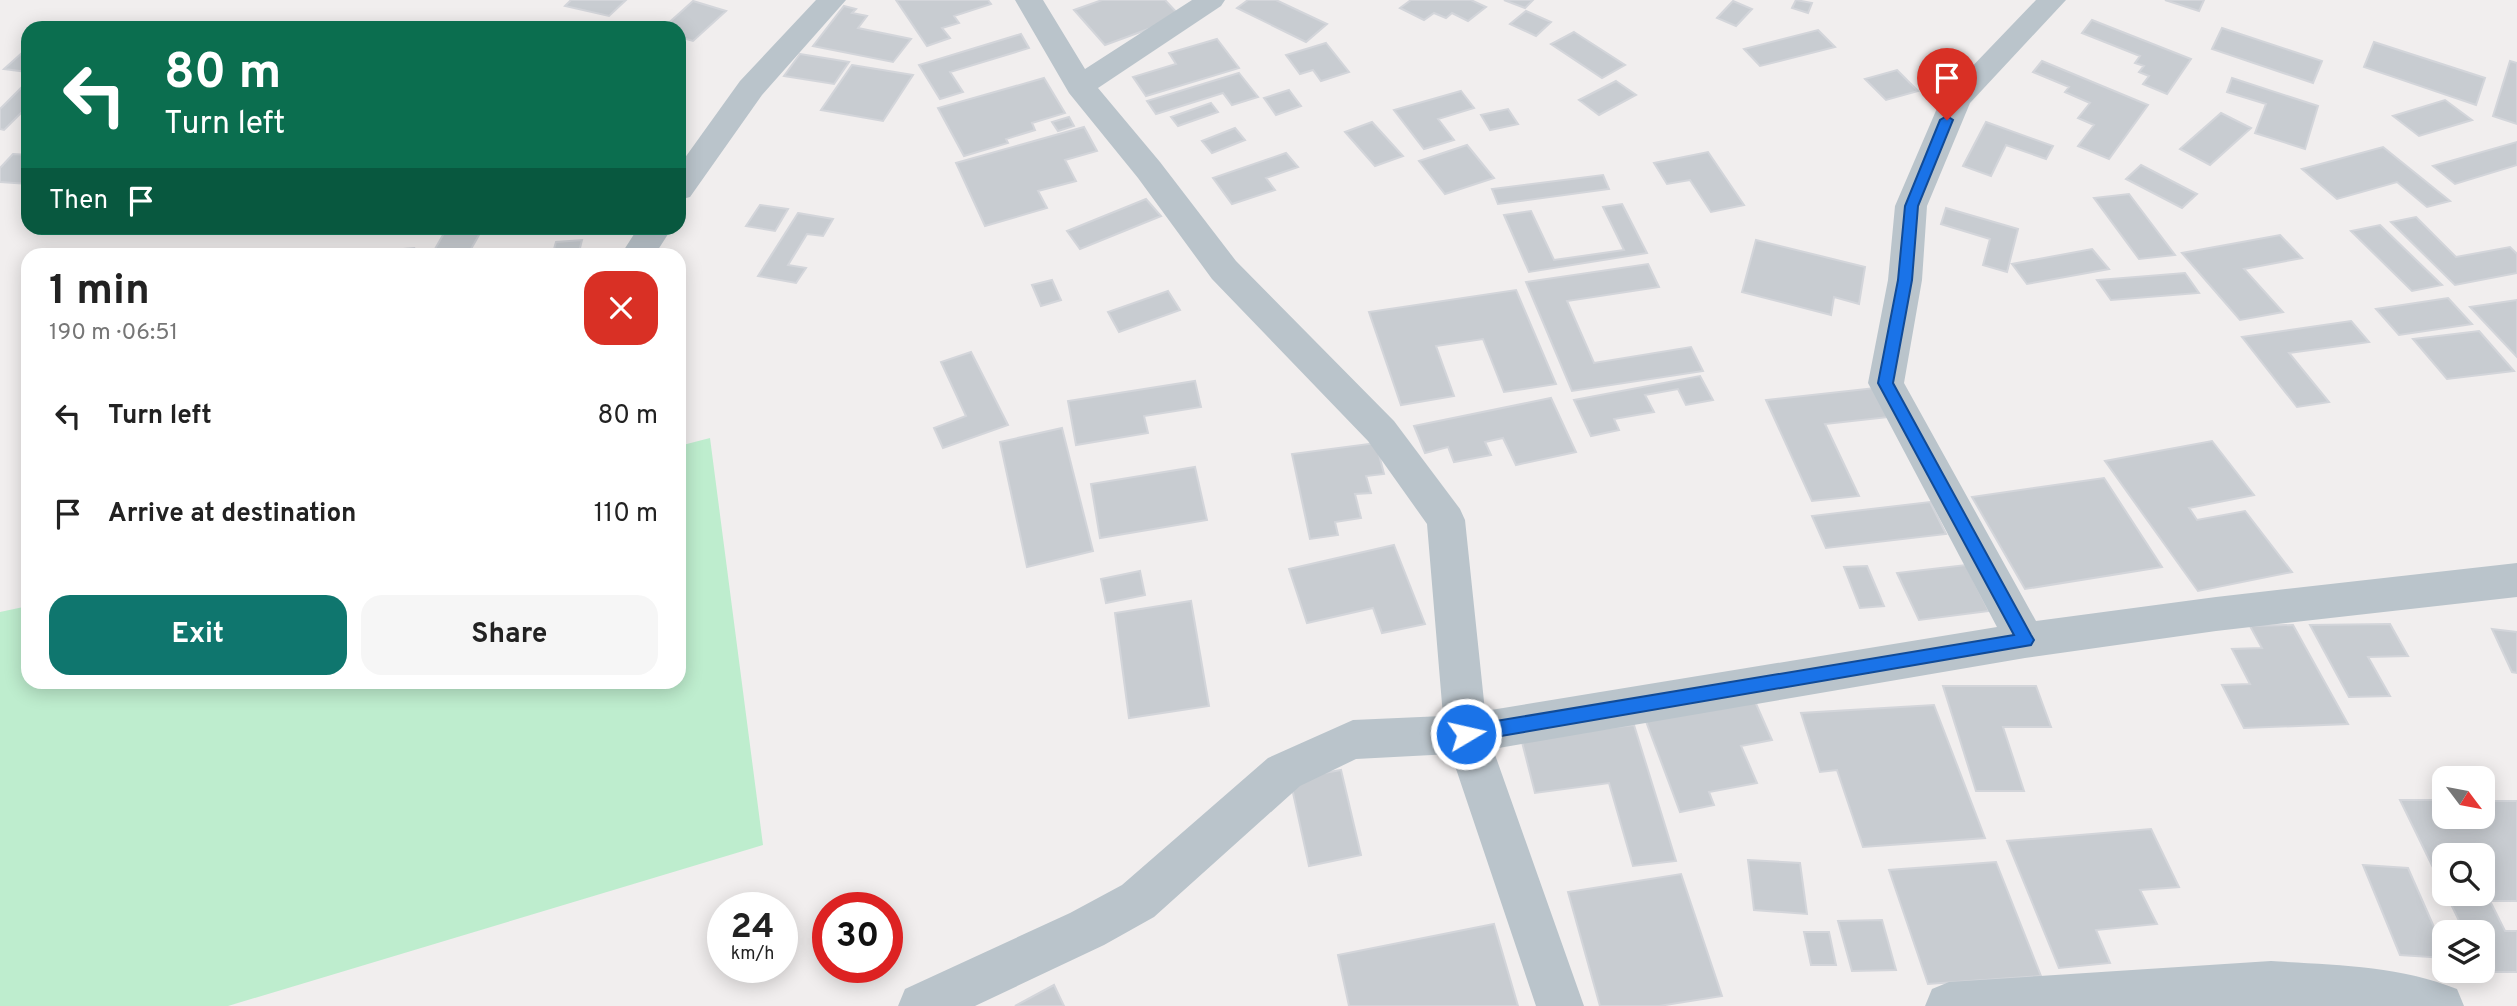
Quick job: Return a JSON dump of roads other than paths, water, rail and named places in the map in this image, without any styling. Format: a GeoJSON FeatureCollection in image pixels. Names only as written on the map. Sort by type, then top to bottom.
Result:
{"type":"FeatureCollection","features":[{"type":"Feature","properties":{"kind":"street"},"geometry":{"type":"LineString","coordinates":[[686,179],[751,88],[832,0]]}},
{"type":"Feature","properties":{"kind":"street"},"geometry":{"type":"LineString","coordinates":[[1029,0],[1080,86],[1150,170],[1224,271],[1381,431],[1446,520],[1466,734],[1560,1006]]}},
{"type":"Feature","properties":{"kind":"street"},"geometry":{"type":"LineString","coordinates":[[1080,86],[1211,0]]}},
{"type":"Feature","properties":{"kind":"street"},"geometry":{"type":"LineString","coordinates":[[2025,640],[1886,383],[1905,280],[1912,206],[1956,99],[2052,0]]}},
{"type":"Feature","properties":{"kind":"street"},"geometry":{"type":"LineString","coordinates":[[922,1006],[1087,929],[1138,901],[1284,772],[1353,740],[1466,734],[2025,640],[2216,614],[2517,580]]}},
{"type":"Feature","properties":{"kind":"street"},"geometry":{"type":"LineString","coordinates":[[1950,1006],[2271,985],[2378,992],[2440,1006]]}}]}
